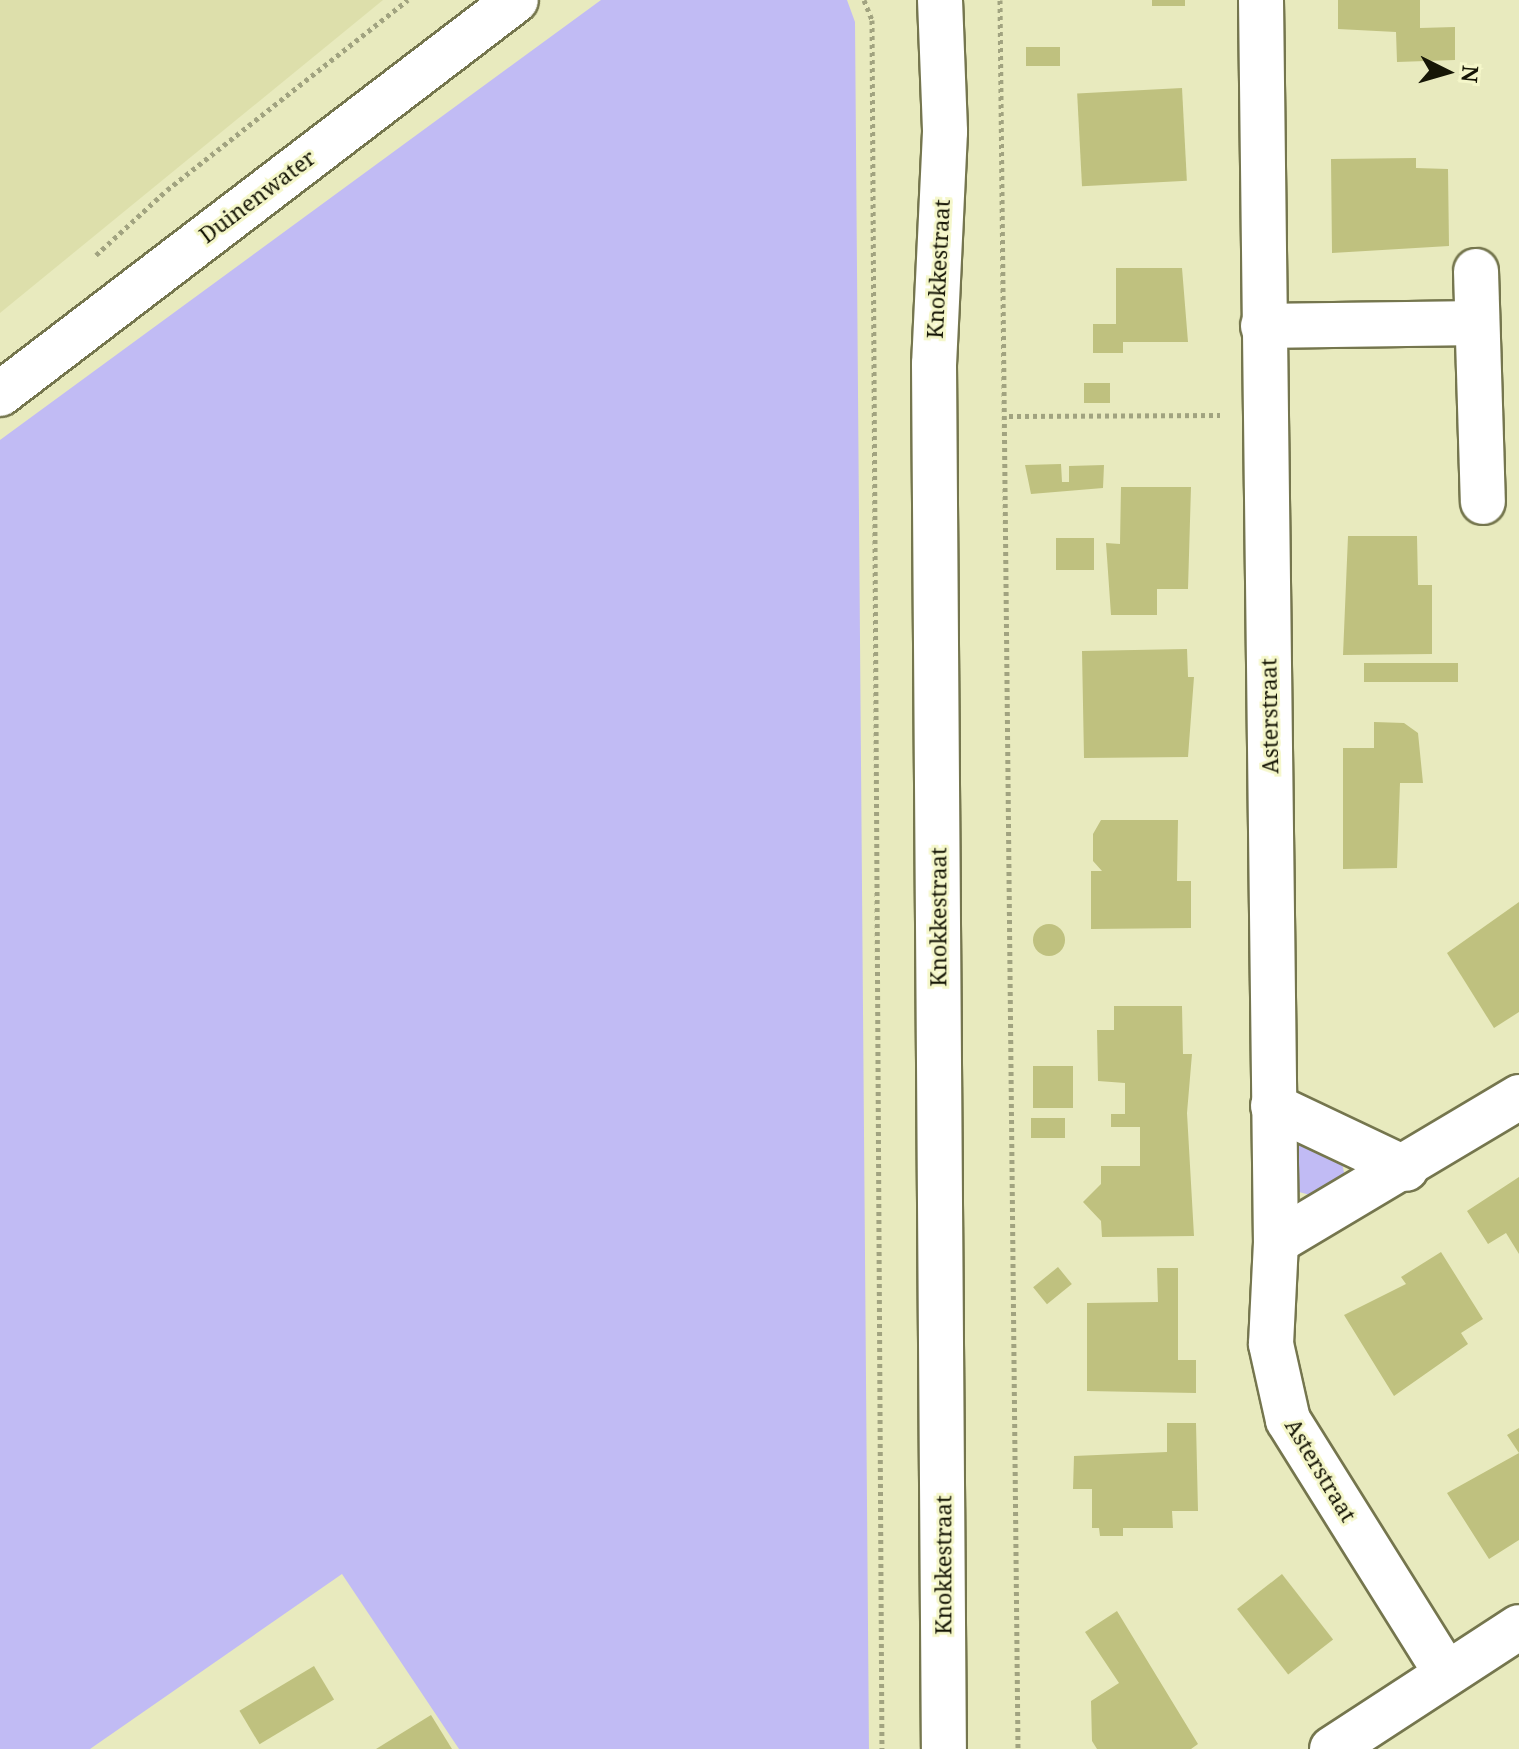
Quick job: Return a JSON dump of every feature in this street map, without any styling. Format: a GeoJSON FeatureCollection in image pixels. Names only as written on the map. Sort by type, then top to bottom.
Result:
{"type":"FeatureCollection","features":[{"type":"Feature","properties":{"kind":"street","name":"Duinenwater"},"geometry":{"type":"LineString","coordinates":[[0,394],[516,0]]}},
{"type":"Feature","properties":{"kind":"street","name":"Knokkestraat"},"geometry":{"type":"LineString","coordinates":[[909,0],[943,84]]}},
{"type":"Feature","properties":{"kind":"street","name":"Knokkestraat"},"geometry":{"type":"LineString","coordinates":[[940,0],[943,84],[934,364],[944,1749]]}},
{"type":"Feature","properties":{"kind":"street","name":"Asterstraat"},"geometry":{"type":"LineString","coordinates":[[1261,0],[1276,1242],[1271,1344],[1288,1420],[1446,1673]]}},
{"type":"Feature","properties":{"kind":"street"},"geometry":{"type":"LineString","coordinates":[[1476,271],[1483,502]]}},
{"type":"Feature","properties":{"kind":"street"},"geometry":{"type":"LineString","coordinates":[[1263,326],[1477,323]]}},
{"type":"Feature","properties":{"kind":"street"},"geometry":{"type":"LineString","coordinates":[[1276,1242],[1406,1169],[1519,1097]]}},
{"type":"Feature","properties":{"kind":"street"},"geometry":{"type":"LineString","coordinates":[[1273,1106],[1406,1169]]}},
{"type":"Feature","properties":{"kind":"street"},"geometry":{"type":"LineString","coordinates":[[1332,1749],[1519,1627]]}},
{"type":"Feature","properties":{"kind":"path"},"geometry":{"type":"LineString","coordinates":[[88,262],[167,190],[408,0]]}},
{"type":"Feature","properties":{"kind":"path"},"geometry":{"type":"LineString","coordinates":[[864,0],[872,20],[882,1749]]}},
{"type":"Feature","properties":{"kind":"path"},"geometry":{"type":"LineString","coordinates":[[1000,0],[1009,416],[1018,1749]]}},
{"type":"Feature","properties":{"kind":"path"},"geometry":{"type":"LineString","coordinates":[[1009,416],[1265,414]]}},
{"type":"Feature","properties":{"kind":"shaded area"},"geometry":{"type":"Polygon","coordinates":[[[0,0],[383,0],[0,313],[0,0]]]}},
{"type":"Feature","properties":{"kind":"shaded area"},"geometry":{"type":"Polygon","coordinates":[[[601,0],[847,0],[855,22],[869,1749],[459,1749],[342,1574],[90,1749],[0,1749],[0,440],[601,0]]]}},
{"type":"Feature","properties":{"kind":"shaded area"},"geometry":{"type":"Polygon","coordinates":[[[1296,1140],[1342,1163],[1345,1177],[1314,1196],[1299,1192],[1296,1140]]]}},
{"type":"Feature","properties":{"kind":"building"},"geometry":{"type":"Polygon","coordinates":[[[1152,0],[1185,0],[1185,6],[1152,6],[1152,0]]]}},
{"type":"Feature","properties":{"kind":"building"},"geometry":{"type":"Polygon","coordinates":[[[1338,0],[1420,0],[1420,28],[1455,27],[1455,60],[1397,62],[1396,32],[1338,29],[1338,0]]]}},
{"type":"Feature","properties":{"kind":"building"},"geometry":{"type":"Polygon","coordinates":[[[1026,47],[1060,47],[1060,66],[1026,66],[1026,47]]]}},
{"type":"Feature","properties":{"kind":"building"},"geometry":{"type":"Polygon","coordinates":[[[1182,88],[1187,181],[1082,186],[1077,93],[1182,88]]]}},
{"type":"Feature","properties":{"kind":"building"},"geometry":{"type":"Polygon","coordinates":[[[1416,158],[1416,168],[1448,169],[1449,246],[1332,253],[1331,159],[1416,158]]]}},
{"type":"Feature","properties":{"kind":"building"},"geometry":{"type":"Polygon","coordinates":[[[1116,268],[1182,268],[1188,342],[1123,342],[1123,353],[1093,353],[1093,324],[1116,324],[1116,268]]]}},
{"type":"Feature","properties":{"kind":"building"},"geometry":{"type":"Polygon","coordinates":[[[1084,383],[1110,383],[1110,403],[1084,403],[1084,383]]]}},
{"type":"Feature","properties":{"kind":"building"},"geometry":{"type":"Polygon","coordinates":[[[1061,464],[1062,482],[1069,482],[1069,466],[1104,465],[1103,488],[1031,494],[1025,465],[1061,464]]]}},
{"type":"Feature","properties":{"kind":"building"},"geometry":{"type":"Polygon","coordinates":[[[1121,487],[1191,487],[1188,589],[1157,589],[1157,615],[1111,615],[1106,543],[1120,544],[1121,487]]]}},
{"type":"Feature","properties":{"kind":"building"},"geometry":{"type":"Polygon","coordinates":[[[1348,536],[1417,536],[1418,585],[1432,585],[1432,654],[1343,655],[1348,536]]]}},
{"type":"Feature","properties":{"kind":"building"},"geometry":{"type":"Polygon","coordinates":[[[1056,538],[1094,538],[1094,570],[1056,570],[1056,538]]]}},
{"type":"Feature","properties":{"kind":"building"},"geometry":{"type":"Polygon","coordinates":[[[1187,649],[1188,677],[1194,677],[1188,757],[1084,758],[1082,651],[1187,649]]]}},
{"type":"Feature","properties":{"kind":"building"},"geometry":{"type":"Polygon","coordinates":[[[1364,663],[1458,663],[1458,682],[1364,682],[1364,663]]]}},
{"type":"Feature","properties":{"kind":"building"},"geometry":{"type":"Polygon","coordinates":[[[1374,722],[1404,723],[1418,733],[1423,783],[1400,783],[1397,868],[1343,869],[1343,748],[1374,748],[1374,722]]]}},
{"type":"Feature","properties":{"kind":"building"},"geometry":{"type":"Polygon","coordinates":[[[1101,820],[1178,820],[1177,881],[1191,881],[1191,928],[1091,929],[1091,871],[1102,871],[1093,861],[1093,834],[1101,820]]]}},
{"type":"Feature","properties":{"kind":"building"},"geometry":{"type":"Polygon","coordinates":[[[1519,902],[1519,1012],[1494,1028],[1447,953],[1519,902]]]}},
{"type":"Feature","properties":{"kind":"building"},"geometry":{"type":"Polygon","coordinates":[[[1049,924],[1060,929],[1065,940],[1060,951],[1049,956],[1038,951],[1033,940],[1038,929],[1049,924]]]}},
{"type":"Feature","properties":{"kind":"building"},"geometry":{"type":"Polygon","coordinates":[[[1114,1006],[1182,1006],[1183,1054],[1192,1054],[1187,1113],[1194,1236],[1102,1237],[1101,1221],[1083,1202],[1101,1184],[1101,1166],[1140,1166],[1140,1127],[1111,1127],[1111,1114],[1125,1114],[1125,1083],[1098,1081],[1097,1030],[1114,1030],[1114,1006]]]}},
{"type":"Feature","properties":{"kind":"building"},"geometry":{"type":"Polygon","coordinates":[[[1033,1066],[1073,1066],[1073,1108],[1033,1108],[1033,1066]]]}},
{"type":"Feature","properties":{"kind":"building"},"geometry":{"type":"Polygon","coordinates":[[[1031,1118],[1065,1118],[1065,1138],[1031,1138],[1031,1118]]]}},
{"type":"Feature","properties":{"kind":"building"},"geometry":{"type":"Polygon","coordinates":[[[1519,1177],[1519,1254],[1506,1233],[1488,1244],[1467,1211],[1519,1177]]]}},
{"type":"Feature","properties":{"kind":"building"},"geometry":{"type":"Polygon","coordinates":[[[1441,1252],[1483,1319],[1461,1333],[1468,1344],[1394,1396],[1344,1315],[1406,1284],[1401,1277],[1441,1252]]]}},
{"type":"Feature","properties":{"kind":"building"},"geometry":{"type":"Polygon","coordinates":[[[1058,1267],[1072,1284],[1047,1304],[1033,1287],[1058,1267]]]}},
{"type":"Feature","properties":{"kind":"building"},"geometry":{"type":"Polygon","coordinates":[[[1157,1268],[1178,1268],[1178,1360],[1196,1360],[1196,1393],[1087,1391],[1087,1303],[1158,1302],[1157,1268]]]}},
{"type":"Feature","properties":{"kind":"building"},"geometry":{"type":"Polygon","coordinates":[[[1167,1423],[1196,1423],[1198,1511],[1172,1511],[1173,1528],[1123,1528],[1123,1536],[1100,1536],[1099,1528],[1092,1528],[1092,1489],[1073,1489],[1074,1456],[1167,1452],[1167,1423]]]}},
{"type":"Feature","properties":{"kind":"building"},"geometry":{"type":"Polygon","coordinates":[[[1519,1428],[1519,1453],[1507,1435],[1519,1428]]]}},
{"type":"Feature","properties":{"kind":"building"},"geometry":{"type":"Polygon","coordinates":[[[1519,1453],[1519,1540],[1489,1559],[1447,1493],[1519,1453]]]}},
{"type":"Feature","properties":{"kind":"building"},"geometry":{"type":"Polygon","coordinates":[[[1282,1574],[1333,1639],[1288,1674],[1237,1609],[1282,1574]]]}},
{"type":"Feature","properties":{"kind":"building"},"geometry":{"type":"Polygon","coordinates":[[[1117,1611],[1198,1744],[1191,1749],[1097,1749],[1092,1741],[1091,1701],[1119,1683],[1085,1632],[1117,1611]]]}},
{"type":"Feature","properties":{"kind":"building"},"geometry":{"type":"Polygon","coordinates":[[[314,1666],[334,1699],[260,1744],[239,1711],[314,1666]]]}},
{"type":"Feature","properties":{"kind":"building"},"geometry":{"type":"Polygon","coordinates":[[[431,1715],[452,1749],[376,1749],[431,1715]]]}}]}
